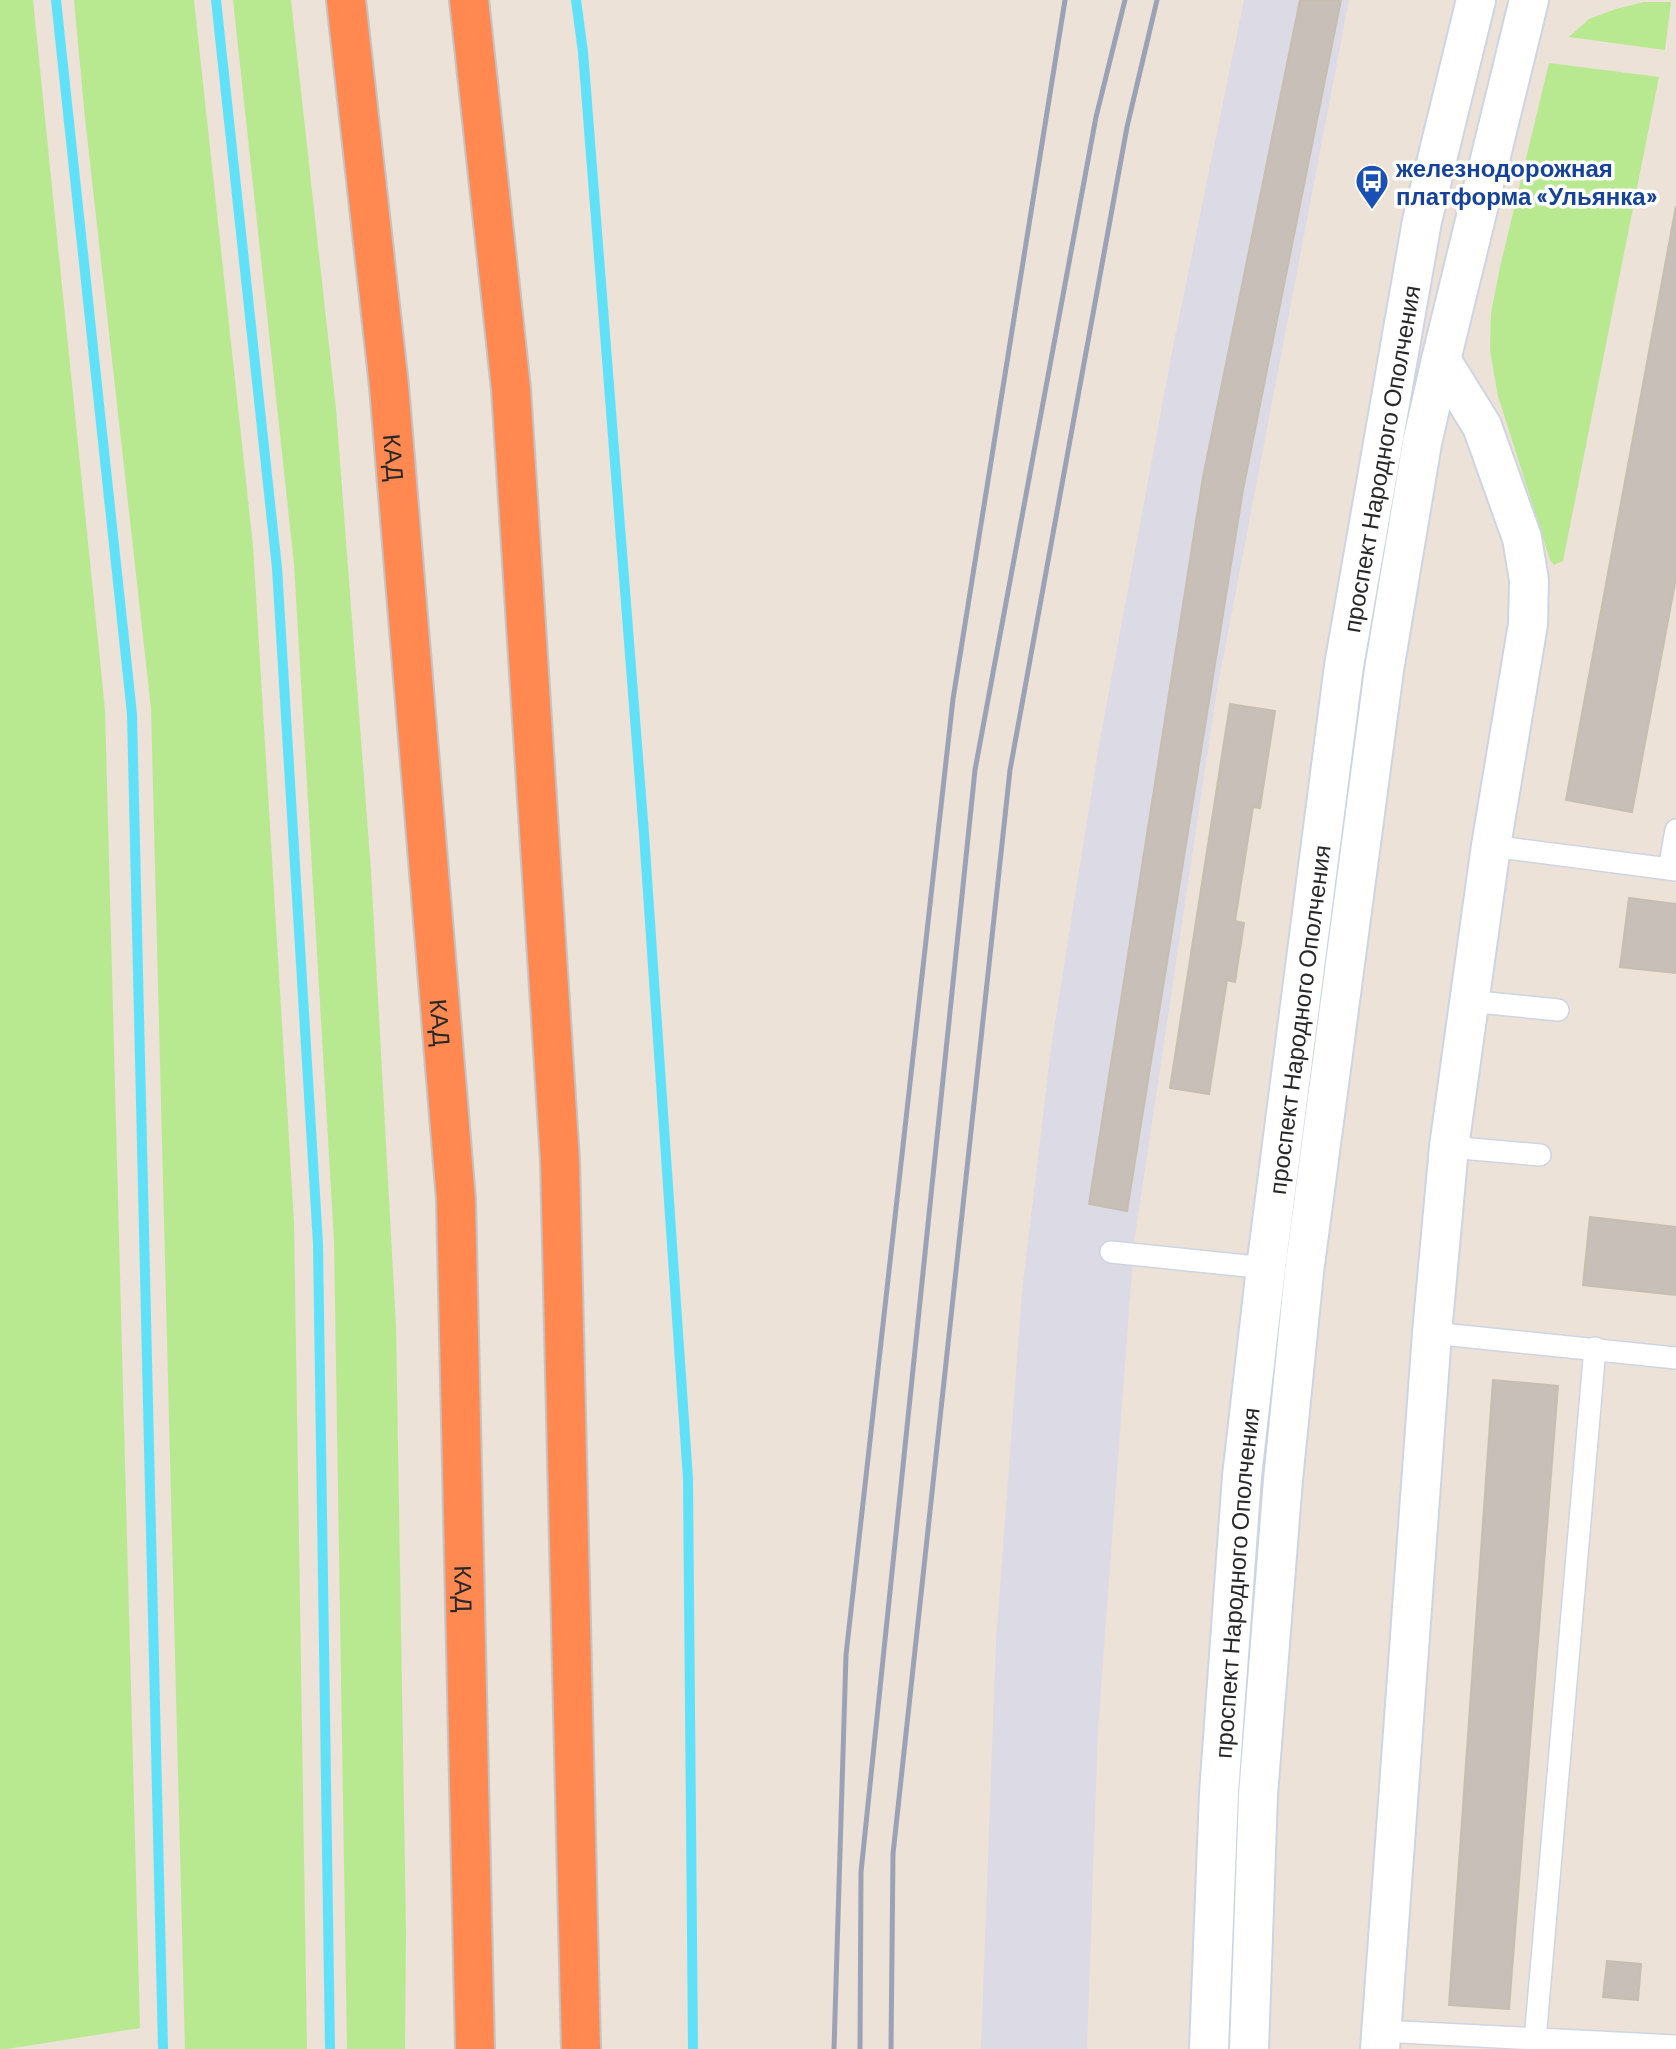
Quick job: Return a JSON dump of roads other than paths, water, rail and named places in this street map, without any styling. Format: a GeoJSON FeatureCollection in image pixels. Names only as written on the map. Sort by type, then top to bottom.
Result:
{"type":"FeatureCollection","features":[{"type":"Feature","properties":{"kind":"highway","name":"КАД"},"geometry":{"type":"LineString","coordinates":[[346,0],[389,386],[456,1199],[475,2049]]}},
{"type":"Feature","properties":{"kind":"highway"},"geometry":{"type":"LineString","coordinates":[[469,0],[511,389],[560,1161],[581,2049]]}},
{"type":"Feature","properties":{"kind":"main road","name":"проспект Народного Ополчения"},"geometry":{"type":"LineString","coordinates":[[1209,2049],[1219,1793],[1241,1489],[1266,1268],[1345,666],[1423,221],[1476,0]]}},
{"type":"Feature","properties":{"kind":"main road","name":"проспект Народного Ополчения"},"geometry":{"type":"LineString","coordinates":[[1249,2049],[1258,1795],[1283,1480],[1304,1272],[1384,670],[1422,443],[1529,0]]}},
{"type":"Feature","properties":{"kind":"main road","name":"проспект Народного Ополчения"},"geometry":{"type":"LineString","coordinates":[[1380,2040],[1432,1333],[1449,1147],[1491,846],[1528,624],[1529,580],[1522,538],[1482,426],[1441,360]]}},
{"type":"Feature","properties":{"kind":"lane"},"geometry":{"type":"LineString","coordinates":[[1491,846],[1672,869],[1676,830]]}},
{"type":"Feature","properties":{"kind":"lane"},"geometry":{"type":"LineString","coordinates":[[1468,1001],[1558,1010]]}},
{"type":"Feature","properties":{"kind":"lane"},"geometry":{"type":"LineString","coordinates":[[1449,1147],[1540,1155]]}},
{"type":"Feature","properties":{"kind":"lane"},"geometry":{"type":"LineString","coordinates":[[1111,1252],[1266,1268]]}},
{"type":"Feature","properties":{"kind":"lane"},"geometry":{"type":"LineString","coordinates":[[1432,1333],[1676,1358]]}},
{"type":"Feature","properties":{"kind":"lane"},"geometry":{"type":"LineString","coordinates":[[1535,2040],[1595,1348]]}},
{"type":"Feature","properties":{"kind":"lane"},"geometry":{"type":"LineString","coordinates":[[1380,2040],[1535,2040],[1676,2046]]}},
{"type":"Feature","properties":{"kind":"waterway"},"geometry":{"type":"LineString","coordinates":[[56,0],[132,714],[163,2049]]}},
{"type":"Feature","properties":{"kind":"waterway"},"geometry":{"type":"LineString","coordinates":[[216,0],[277,568],[318,1244],[330,2049]]}},
{"type":"Feature","properties":{"kind":"waterway"},"geometry":{"type":"LineString","coordinates":[[576,0],[583,52],[644,834],[688,1479],[693,2049]]}},
{"type":"Feature","properties":{"kind":"railway"},"geometry":{"type":"LineString","coordinates":[[834,2049],[846,1655],[953,699],[1065,0]]}},
{"type":"Feature","properties":{"kind":"railway"},"geometry":{"type":"LineString","coordinates":[[860,2049],[861,1872],[975,770],[1096,117],[1125,0]]}},
{"type":"Feature","properties":{"kind":"railway"},"geometry":{"type":"LineString","coordinates":[[891,2049],[893,1854],[1010,770],[1127,127],[1157,0]]}},
{"type":"Feature","properties":{"kind":"place","name":"железнодорожная платформа «Ульянка»"},"geometry":{"type":"Point","coordinates":[1372,211]}}]}
